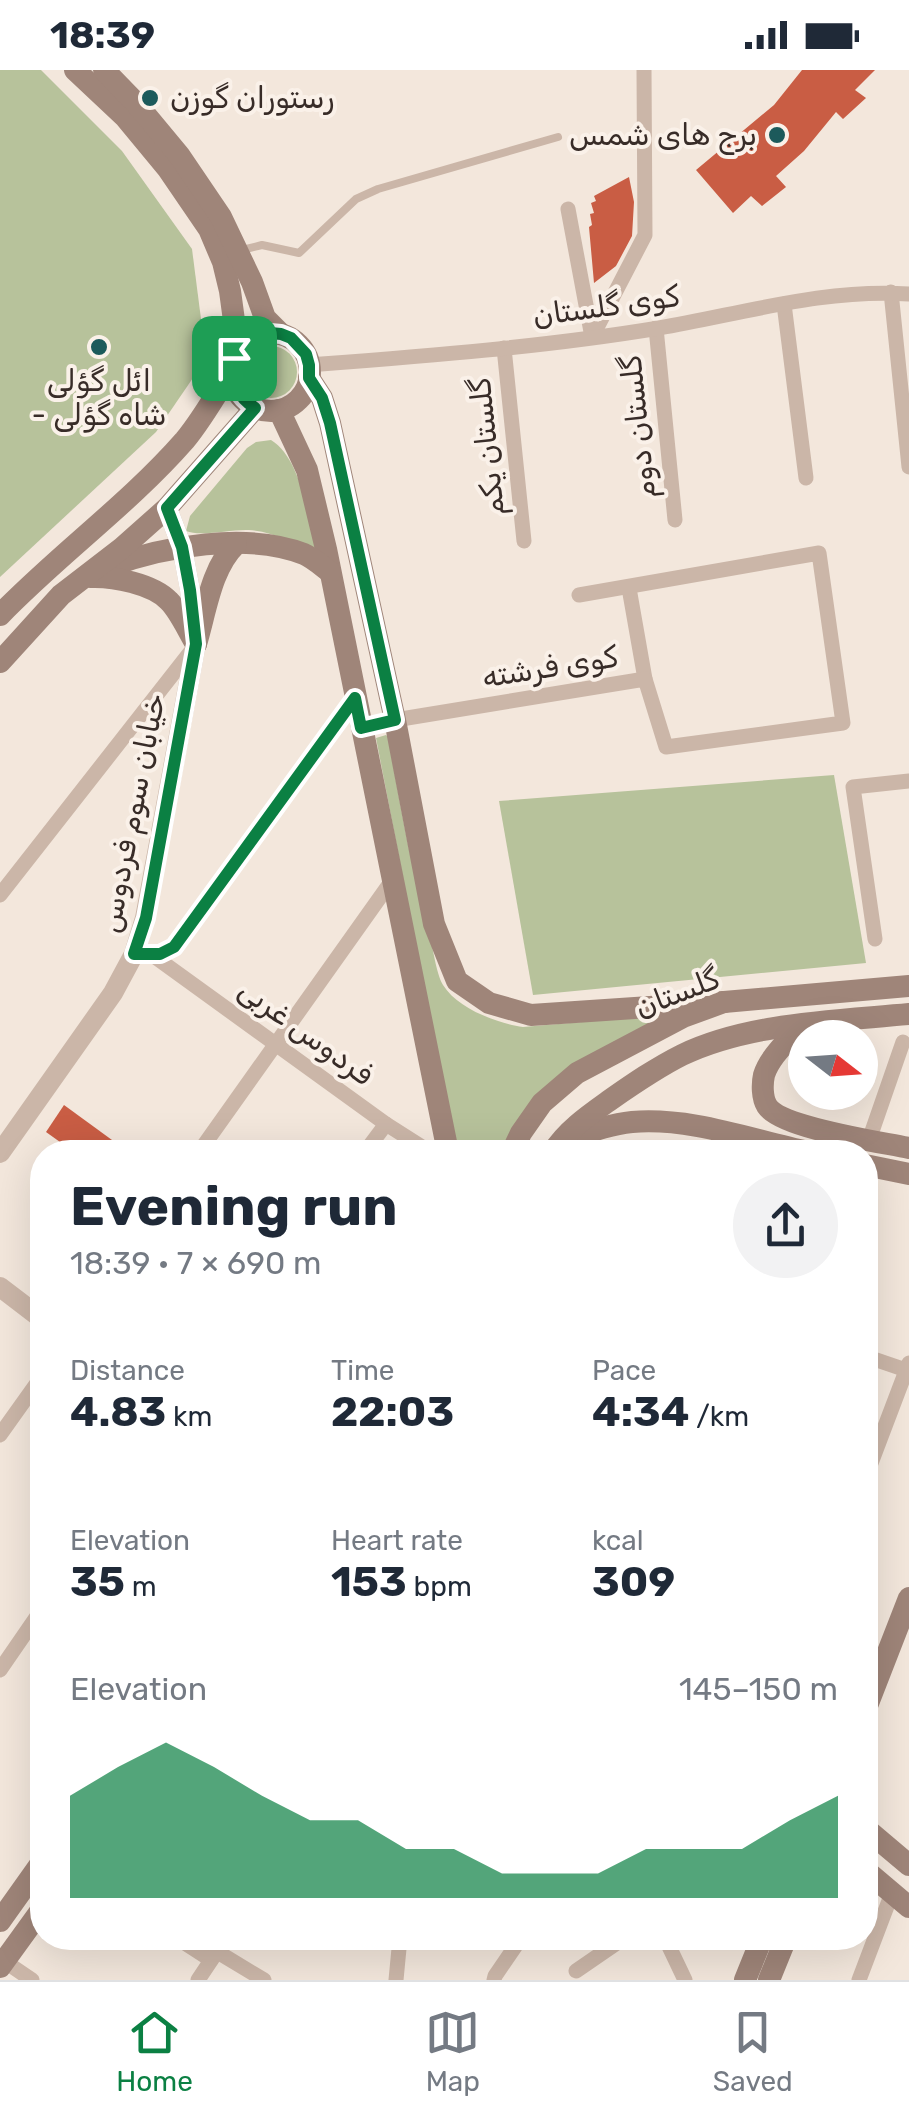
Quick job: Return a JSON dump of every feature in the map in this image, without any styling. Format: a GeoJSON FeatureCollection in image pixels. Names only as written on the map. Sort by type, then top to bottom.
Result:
{"type":"FeatureCollection","features":[{"type":"Feature","properties":{"kind":"main road"},"geometry":{"type":"LineString","coordinates":[[75,70],[125,116],[209,229],[224,262],[230,291],[235,328],[233,381],[245,401],[267,409],[307,470],[446,1140]]}},
{"type":"Feature","properties":{"kind":"main road"},"geometry":{"type":"LineString","coordinates":[[104,70],[179,155],[221,217],[265,318],[300,345],[322,398],[395,720],[434,924],[457,981],[489,1004],[532,1015],[724,1002]]}},
{"type":"Feature","properties":{"kind":"main road"},"geometry":{"type":"LineString","coordinates":[[0,616],[156,472],[188,436],[248,340],[258,335],[281,334]]}},
{"type":"Feature","properties":{"kind":"main road"},"geometry":{"type":"LineString","coordinates":[[0,662],[38,618],[167,508],[267,409],[299,399],[306,390],[309,372]]}},
{"type":"Feature","properties":{"kind":"main road"},"geometry":{"type":"LineString","coordinates":[[82,578],[136,556],[220,542],[304,554],[330,572]]}},
{"type":"Feature","properties":{"kind":"main road"},"geometry":{"type":"LineString","coordinates":[[196,644],[215,578],[226,553],[236,544]]}},
{"type":"Feature","properties":{"kind":"main road"},"geometry":{"type":"LineString","coordinates":[[82,578],[128,581],[169,600],[196,644]]}},
{"type":"Feature","properties":{"kind":"main road","name":"گلستان"},"geometry":{"type":"LineString","coordinates":[[519,1140],[542,1103],[577,1073],[683,1017],[724,1002],[909,986]]}},
{"type":"Feature","properties":{"kind":"main road","name":"گلستان"},"geometry":{"type":"LineString","coordinates":[[851,1020],[909,1014]]}},
{"type":"Feature","properties":{"kind":"main road","name":"گلستان"},"geometry":{"type":"LineString","coordinates":[[563,1140],[581,1121],[644,1076],[685,1053],[732,1038],[788,1028]]}},
{"type":"Feature","properties":{"kind":"main road"},"geometry":{"type":"LineString","coordinates":[[788,1041],[764,1076],[763,1092],[768,1107],[782,1119],[848,1140]]}},
{"type":"Feature","properties":{"kind":"main road"},"geometry":{"type":"LineString","coordinates":[[573,1140],[601,1127],[630,1122],[692,1125],[756,1140]]}},
{"type":"Feature","properties":{"kind":"main road"},"geometry":{"type":"LineString","coordinates":[[878,1147],[909,1148]]}},
{"type":"Feature","properties":{"kind":"main road"},"geometry":{"type":"LineString","coordinates":[[878,1168],[909,1174]]}},
{"type":"Feature","properties":{"kind":"main road"},"geometry":{"type":"LineString","coordinates":[[878,1678],[909,1598]]}},
{"type":"Feature","properties":{"kind":"main road"},"geometry":{"type":"LineString","coordinates":[[878,1839],[909,1865]]}},
{"type":"Feature","properties":{"kind":"main road"},"geometry":{"type":"LineString","coordinates":[[0,1921],[30,1879]]}},
{"type":"Feature","properties":{"kind":"main road"},"geometry":{"type":"LineString","coordinates":[[878,1881],[901,1900]]}},
{"type":"Feature","properties":{"kind":"main road"},"geometry":{"type":"LineString","coordinates":[[2,1964],[30,1925]]}},
{"type":"Feature","properties":{"kind":"main road"},"geometry":{"type":"LineString","coordinates":[[745,1980],[757,1950]]}},
{"type":"Feature","properties":{"kind":"main road"},"geometry":{"type":"LineString","coordinates":[[770,1980],[781,1950]]}},
{"type":"Feature","properties":{"kind":"street"},"geometry":{"type":"LineString","coordinates":[[592,337],[645,234],[644,70]]}},
{"type":"Feature","properties":{"kind":"street"},"geometry":{"type":"LineString","coordinates":[[568,208],[592,337]]}},
{"type":"Feature","properties":{"kind":"street","name":"کوی گلستان"},"geometry":{"type":"LineString","coordinates":[[309,372],[656,328],[784,304],[880,292],[909,294]]}},
{"type":"Feature","properties":{"kind":"street"},"geometry":{"type":"LineString","coordinates":[[891,292],[909,466]]}},
{"type":"Feature","properties":{"kind":"street"},"geometry":{"type":"LineString","coordinates":[[784,304],[806,478]]}},
{"type":"Feature","properties":{"kind":"street","name":"گلستان دوم"},"geometry":{"type":"LineString","coordinates":[[656,328],[676,520]]}},
{"type":"Feature","properties":{"kind":"street","name":"گلستان یکم"},"geometry":{"type":"LineString","coordinates":[[504,348],[524,541]]}},
{"type":"Feature","properties":{"kind":"street","name":"خیابان سوم فردوس"},"geometry":{"type":"LineString","coordinates":[[0,1153],[143,954],[196,644],[182,547],[167,508]]}},
{"type":"Feature","properties":{"kind":"street","name":"کوی فرشته"},"geometry":{"type":"LineString","coordinates":[[361,728],[645,679],[666,747],[843,723],[819,553],[629,588]]}},
{"type":"Feature","properties":{"kind":"street"},"geometry":{"type":"LineString","coordinates":[[579,595],[629,588],[645,679]]}},
{"type":"Feature","properties":{"kind":"street"},"geometry":{"type":"LineString","coordinates":[[0,895],[196,644]]}},
{"type":"Feature","properties":{"kind":"street"},"geometry":{"type":"LineString","coordinates":[[143,954],[160,954],[174,947],[355,698]]}},
{"type":"Feature","properties":{"kind":"street"},"geometry":{"type":"LineString","coordinates":[[875,940],[854,787],[909,781]]}},
{"type":"Feature","properties":{"kind":"street"},"geometry":{"type":"LineString","coordinates":[[208,1140],[392,879]]}},
{"type":"Feature","properties":{"kind":"street","name":"فردوس غربی"},"geometry":{"type":"LineString","coordinates":[[143,954],[411,1140]]}},
{"type":"Feature","properties":{"kind":"street"},"geometry":{"type":"LineString","coordinates":[[869,1140],[903,1042]]}},
{"type":"Feature","properties":{"kind":"street"},"geometry":{"type":"LineString","coordinates":[[375,1140],[386,1124]]}},
{"type":"Feature","properties":{"kind":"street"},"geometry":{"type":"LineString","coordinates":[[0,1287],[30,1310]]}},
{"type":"Feature","properties":{"kind":"street"},"geometry":{"type":"LineString","coordinates":[[878,1359],[908,1366],[878,1445]]}},
{"type":"Feature","properties":{"kind":"street"},"geometry":{"type":"LineString","coordinates":[[0,1435],[30,1393]]}},
{"type":"Feature","properties":{"kind":"street"},"geometry":{"type":"LineString","coordinates":[[0,1670],[30,1626]]}},
{"type":"Feature","properties":{"kind":"street"},"geometry":{"type":"LineString","coordinates":[[878,1945],[901,1900]]}},
{"type":"Feature","properties":{"kind":"street"},"geometry":{"type":"LineString","coordinates":[[198,1980],[218,1950],[264,1980]]}},
{"type":"Feature","properties":{"kind":"street"},"geometry":{"type":"LineString","coordinates":[[396,1980],[399,1950]]}},
{"type":"Feature","properties":{"kind":"street"},"geometry":{"type":"LineString","coordinates":[[494,1980],[513,1950]]}},
{"type":"Feature","properties":{"kind":"street"},"geometry":{"type":"LineString","coordinates":[[576,1971],[607,1950]]}},
{"type":"Feature","properties":{"kind":"street"},"geometry":{"type":"LineString","coordinates":[[670,1950],[684,1980]]}},
{"type":"Feature","properties":{"kind":"street"},"geometry":{"type":"LineString","coordinates":[[860,1980],[875,1950]]}},
{"type":"Feature","properties":{"kind":"street"},"geometry":{"type":"LineString","coordinates":[[2,1964],[32,1980]]}},
{"type":"Feature","properties":{"kind":"lane"},"geometry":{"type":"LineString","coordinates":[[238,251],[262,245],[299,253],[356,199],[378,188],[558,137]]}},
{"type":"Feature","properties":{"kind":"green space","name":"ائل گؤلی - شاه گؤلی"},"geometry":{"type":"Polygon","coordinates":[[[0,70],[41,70],[122,151],[192,249],[201,319],[195,375],[156,432],[0,577],[0,70]]]}},
{"type":"Feature","properties":{"kind":"green space"},"geometry":{"type":"Polygon","coordinates":[[[271,346],[289,354],[297,372],[289,390],[271,398],[253,390],[245,372],[253,354],[271,346]]]}},
{"type":"Feature","properties":{"kind":"green space"},"geometry":{"type":"Polygon","coordinates":[[[271,440],[282,449],[297,476],[317,554],[258,531],[186,531],[190,516],[247,448],[271,440]]]}},
{"type":"Feature","properties":{"kind":"green space"},"geometry":{"type":"Polygon","coordinates":[[[388,737],[411,860],[437,967],[450,994],[479,1014],[523,1027],[676,1014],[632,1032],[516,1140],[454,1140],[376,738],[388,737]]]}},
{"type":"Feature","properties":{"kind":"green space"},"geometry":{"type":"Polygon","coordinates":[[[834,775],[866,963],[533,995],[499,801],[834,775]]]}},
{"type":"Feature","properties":{"kind":"building","name":"برج های شمس"},"geometry":{"type":"Polygon","coordinates":[[[802,70],[875,70],[855,90],[866,98],[843,119],[836,112],[804,151],[776,176],[786,187],[762,206],[751,196],[733,213],[696,170],[774,105],[802,70]]]}},
{"type":"Feature","properties":{"kind":"building"},"geometry":{"type":"Polygon","coordinates":[[[629,177],[634,202],[632,236],[616,266],[594,283],[591,203],[596,201],[594,196],[629,177]]]}},
{"type":"Feature","properties":{"kind":"building"},"geometry":{"type":"Polygon","coordinates":[[[64,1105],[112,1140],[57,1140],[46,1132],[64,1105]]]}},
{"type":"Feature","properties":{"kind":"place","name":"رستوران گوزن"},"geometry":{"type":"Point","coordinates":[150,98]}},
{"type":"Feature","properties":{"kind":"place","name":"برج های شمس"},"geometry":{"type":"Point","coordinates":[777,135]}},
{"type":"Feature","properties":{"kind":"place","name":"ائل گؤلی - شاه گؤلی"},"geometry":{"type":"Point","coordinates":[99,347]}},
{"type":"Feature","properties":{"kind":"route"},"geometry":{"type":"LineString","coordinates":[[270,333],[291,338],[306,354],[309,378],[322,398],[330,423],[395,720],[361,728],[355,698],[174,947],[160,954],[134,954],[146,918],[196,644],[182,547],[167,508],[255,408],[245,401],[233,381],[234,358],[248,340],[270,333]]}}]}
